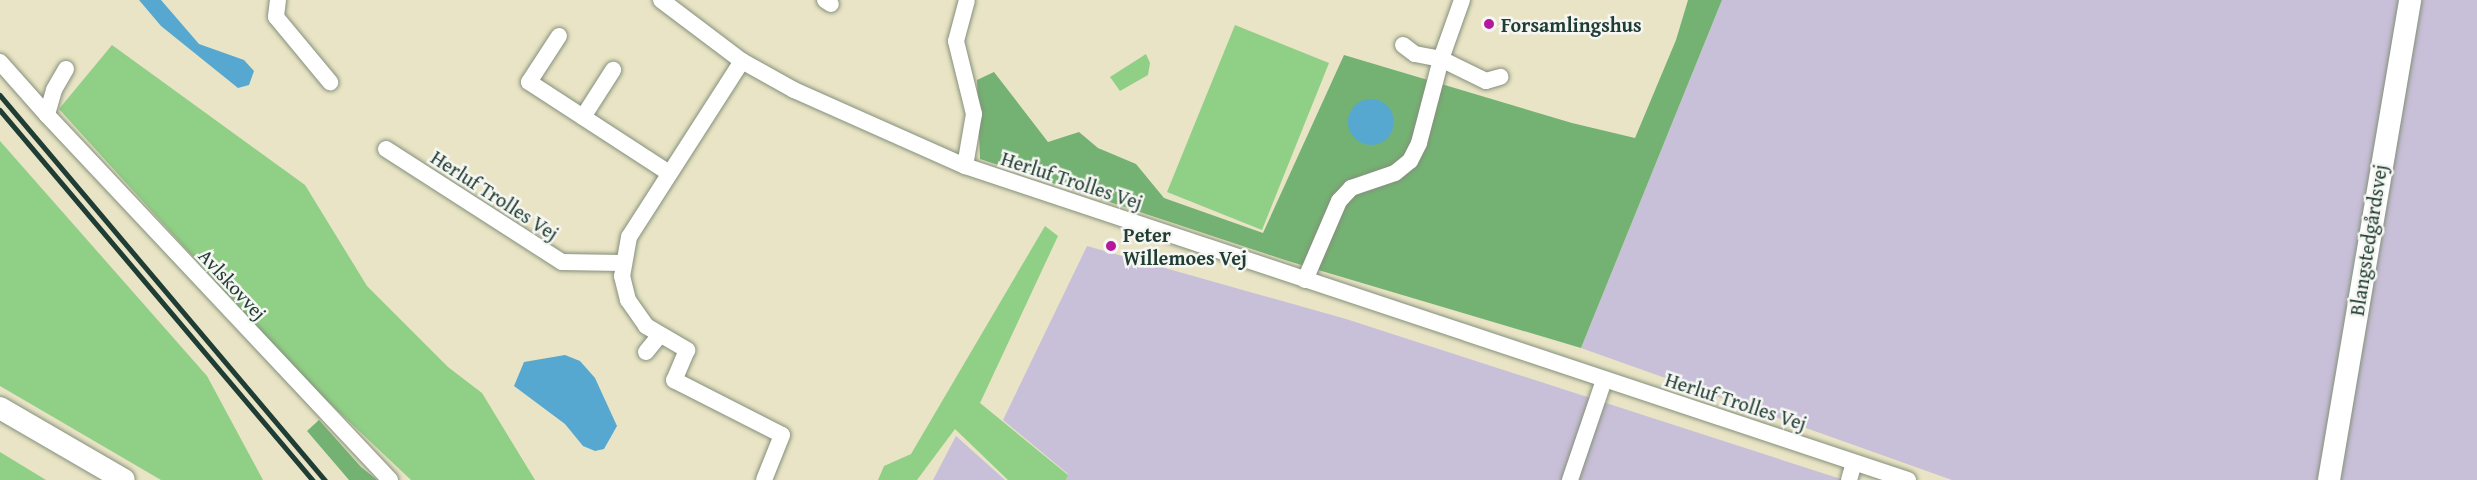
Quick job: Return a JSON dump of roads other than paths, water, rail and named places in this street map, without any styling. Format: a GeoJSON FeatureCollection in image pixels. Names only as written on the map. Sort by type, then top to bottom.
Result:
{"type":"FeatureCollection","features":[{"type":"Feature","properties":{"kind":"street"},"geometry":{"type":"LineString","coordinates":[[278,0],[276,17],[330,82]]}},
{"type":"Feature","properties":{"kind":"street","name":"Herluf Trolles Vej"},"geometry":{"type":"LineString","coordinates":[[661,0],[742,61],[794,90],[965,166],[1908,480]]}},
{"type":"Feature","properties":{"kind":"street"},"geometry":{"type":"LineString","coordinates":[[965,166],[974,114],[956,41],[967,0]]}},
{"type":"Feature","properties":{"kind":"street"},"geometry":{"type":"LineString","coordinates":[[1305,280],[1339,201],[1351,188],[1395,173],[1410,161],[1419,143],[1441,59],[1462,0]]}},
{"type":"Feature","properties":{"kind":"street","name":"Blangstedgårdsvej"},"geometry":{"type":"LineString","coordinates":[[2329,480],[2410,0]]}},
{"type":"Feature","properties":{"kind":"street"},"geometry":{"type":"LineString","coordinates":[[559,36],[529,82],[669,173]]}},
{"type":"Feature","properties":{"kind":"street"},"geometry":{"type":"LineString","coordinates":[[1403,45],[1415,54],[1441,59],[1486,81],[1500,77]]}},
{"type":"Feature","properties":{"kind":"street"},"geometry":{"type":"LineString","coordinates":[[742,61],[629,237],[622,263],[628,300],[646,326],[659,336],[687,350],[674,380],[782,435],[764,480]]}},
{"type":"Feature","properties":{"kind":"street","name":"Avlskovvej"},"geometry":{"type":"LineString","coordinates":[[0,62],[390,480]]}},
{"type":"Feature","properties":{"kind":"street"},"geometry":{"type":"LineString","coordinates":[[47,115],[54,90],[66,69]]}},
{"type":"Feature","properties":{"kind":"street"},"geometry":{"type":"LineString","coordinates":[[583,117],[613,70]]}},
{"type":"Feature","properties":{"kind":"street","name":"Herluf Trolles Vej"},"geometry":{"type":"LineString","coordinates":[[386,149],[562,262],[622,263]]}},
{"type":"Feature","properties":{"kind":"street"},"geometry":{"type":"LineString","coordinates":[[646,352],[659,336]]}},
{"type":"Feature","properties":{"kind":"street"},"geometry":{"type":"LineString","coordinates":[[1570,480],[1604,380]]}},
{"type":"Feature","properties":{"kind":"street"},"geometry":{"type":"LineString","coordinates":[[0,408],[124,480]]}},
{"type":"Feature","properties":{"kind":"street"},"geometry":{"type":"LineString","coordinates":[[1849,480],[1854,462]]}},
{"type":"Feature","properties":{"kind":"water"},"geometry":{"type":"Polygon","coordinates":[[[139,0],[161,0],[199,44],[244,60],[254,71],[249,85],[238,88],[161,26],[139,0]]]}},
{"type":"Feature","properties":{"kind":"water"},"geometry":{"type":"Polygon","coordinates":[[[1371,99],[1387,106],[1394,122],[1387,138],[1371,145],[1355,138],[1348,122],[1355,106],[1371,99]]]}},
{"type":"Feature","properties":{"kind":"water"},"geometry":{"type":"Polygon","coordinates":[[[565,355],[580,361],[595,378],[617,426],[604,449],[595,451],[583,446],[565,424],[514,386],[524,362],[565,355]]]}},
{"type":"Feature","properties":{"kind":"railway"},"geometry":{"type":"LineString","coordinates":[[0,95],[325,480]]}},
{"type":"Feature","properties":{"kind":"railway"},"geometry":{"type":"LineString","coordinates":[[0,110],[313,480]]}},
{"type":"Feature","properties":{"kind":"place","name":"Forsamlingshus"},"geometry":{"type":"Point","coordinates":[1489,24]}},
{"type":"Feature","properties":{"kind":"place","name":"Peter Willemoes Vej"},"geometry":{"type":"Point","coordinates":[1111,246]}}]}
